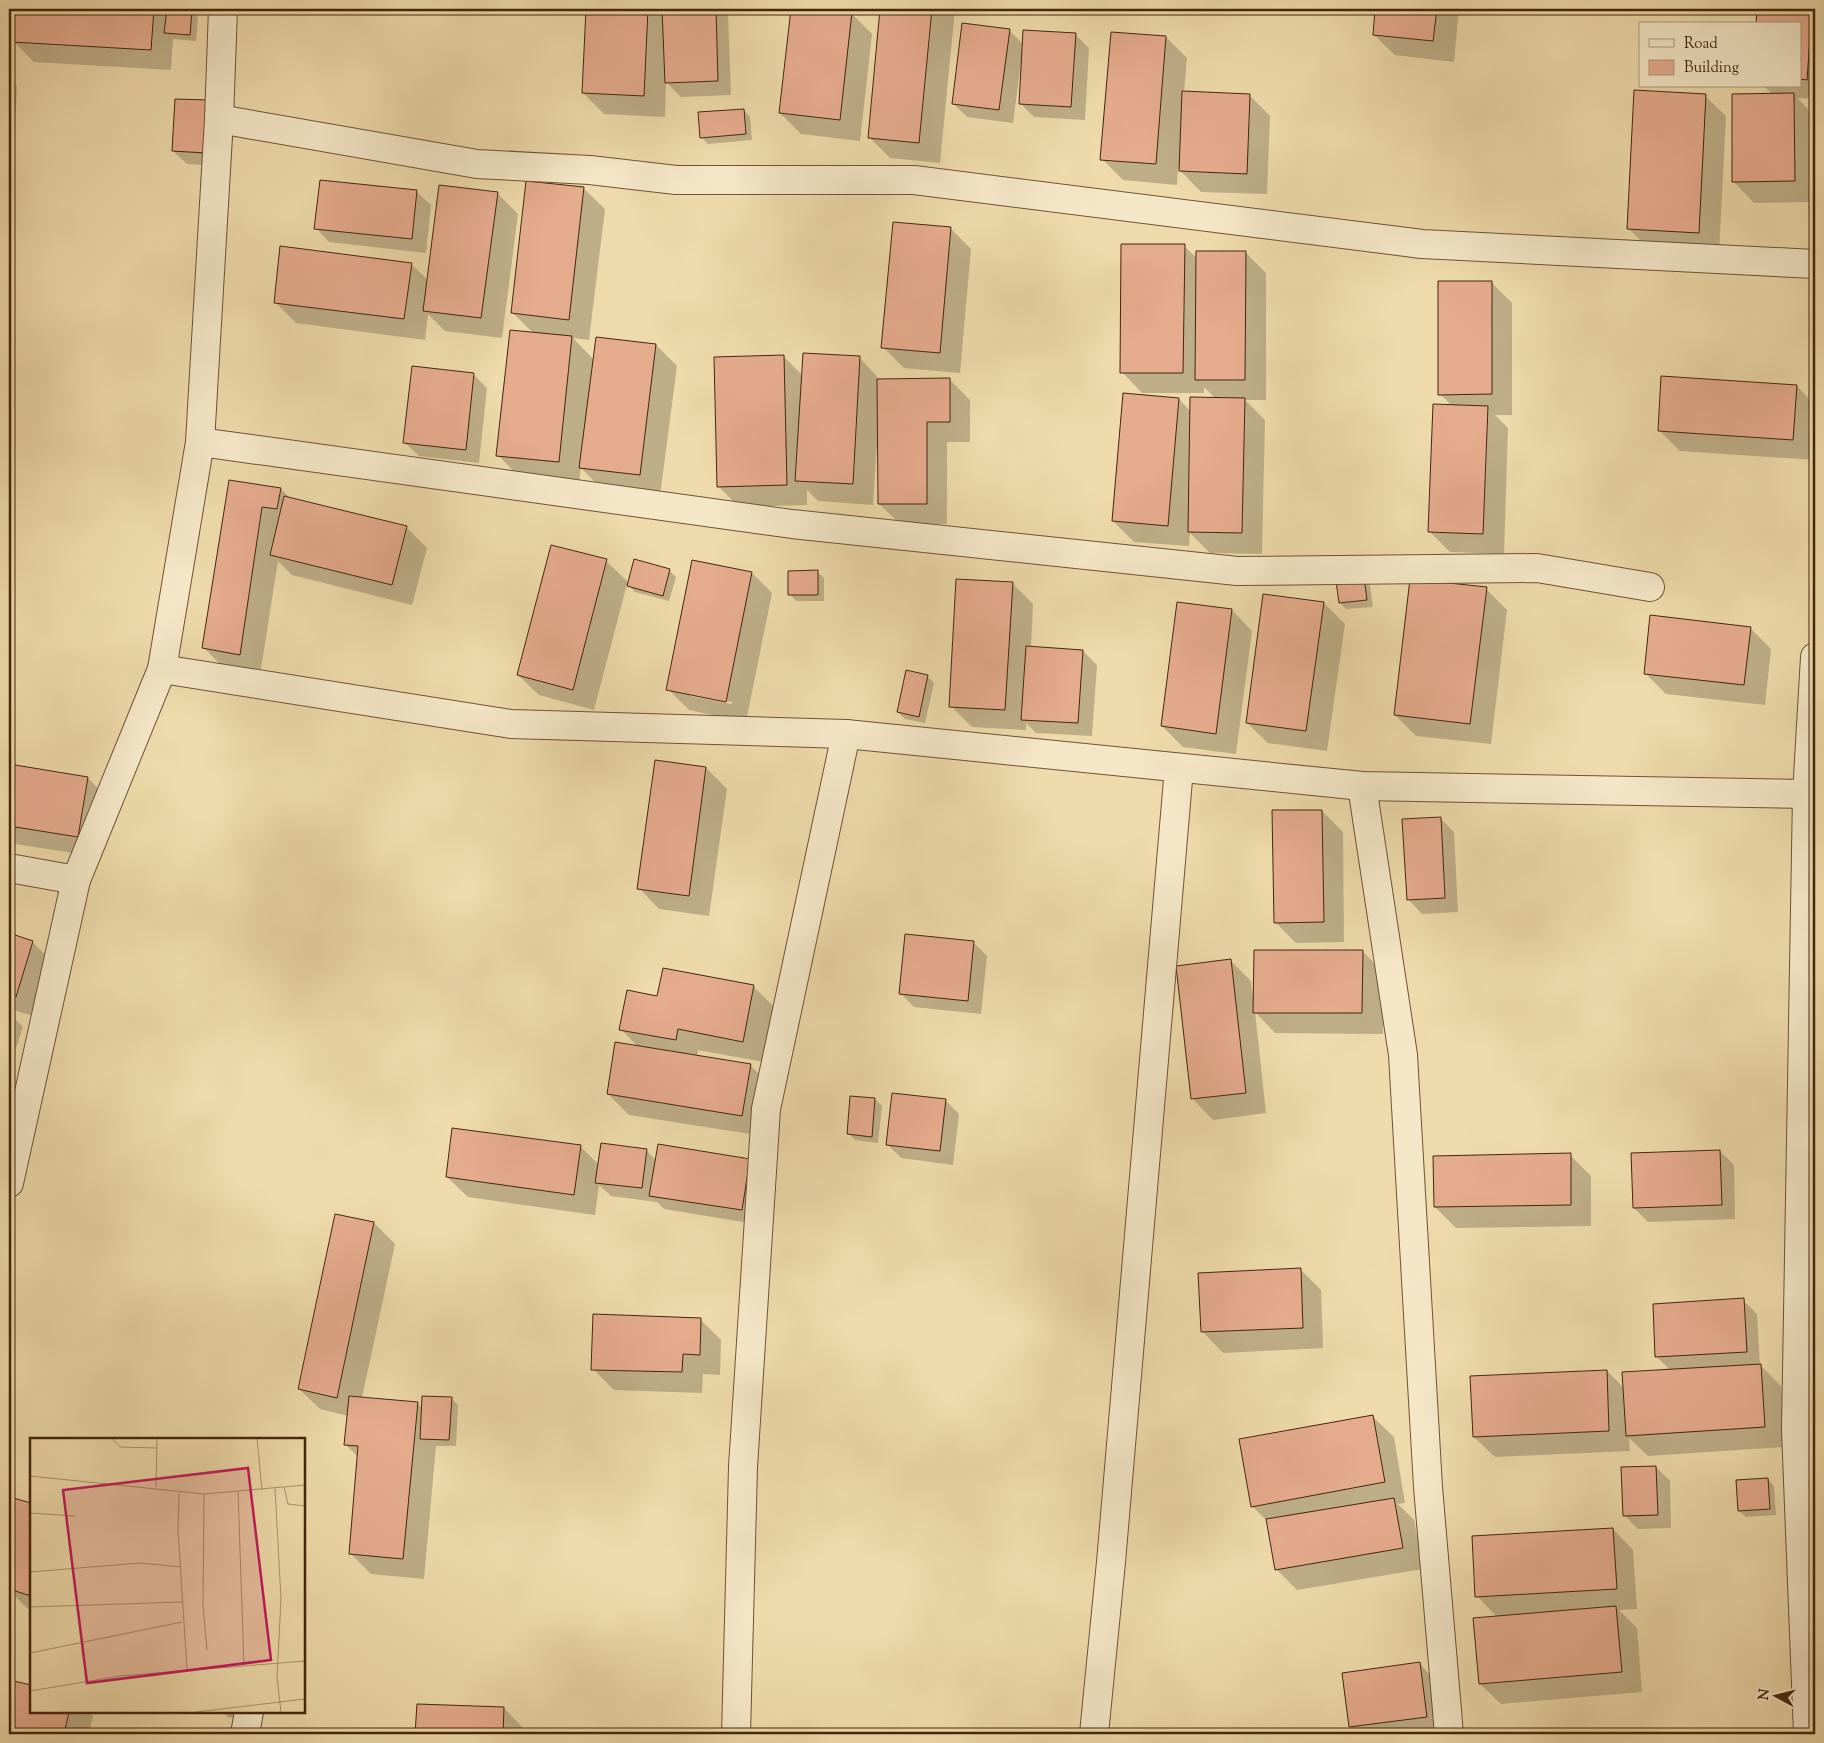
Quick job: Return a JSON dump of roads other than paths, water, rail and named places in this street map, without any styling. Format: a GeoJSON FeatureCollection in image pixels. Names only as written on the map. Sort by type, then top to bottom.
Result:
{"type":"FeatureCollection","features":[{"type":"Feature","properties":{"kind":"street"},"geometry":{"type":"LineString","coordinates":[[9,1184],[76,880],[162,669],[200,442],[219,119],[223,9]]}},
{"type":"Feature","properties":{"kind":"street"},"geometry":{"type":"LineString","coordinates":[[219,119],[477,164],[590,170],[676,180],[914,180],[1422,244],[1815,264]]}},
{"type":"Feature","properties":{"kind":"street"},"geometry":{"type":"LineString","coordinates":[[200,442],[792,524],[1237,571],[1537,568],[1650,588]]}},
{"type":"Feature","properties":{"kind":"street"},"geometry":{"type":"LineString","coordinates":[[1808,1734],[1796,1430],[1807,794],[1815,657]]}},
{"type":"Feature","properties":{"kind":"street"},"geometry":{"type":"LineString","coordinates":[[162,669],[511,724],[846,734],[1362,786],[1807,794]]}},
{"type":"Feature","properties":{"kind":"street"},"geometry":{"type":"LineString","coordinates":[[736,1734],[743,1467],[766,1109],[846,734]]}},
{"type":"Feature","properties":{"kind":"street"},"geometry":{"type":"LineString","coordinates":[[1094,1734],[1114,1533],[1179,768]]}},
{"type":"Feature","properties":{"kind":"street"},"geometry":{"type":"LineString","coordinates":[[1362,786],[1403,1055],[1428,1488],[1449,1734]]}},
{"type":"Feature","properties":{"kind":"street"},"geometry":{"type":"LineString","coordinates":[[9,868],[76,880]]}},
{"type":"Feature","properties":{"kind":"street"},"geometry":{"type":"LineString","coordinates":[[245,1734],[249,1713]]}}]}
